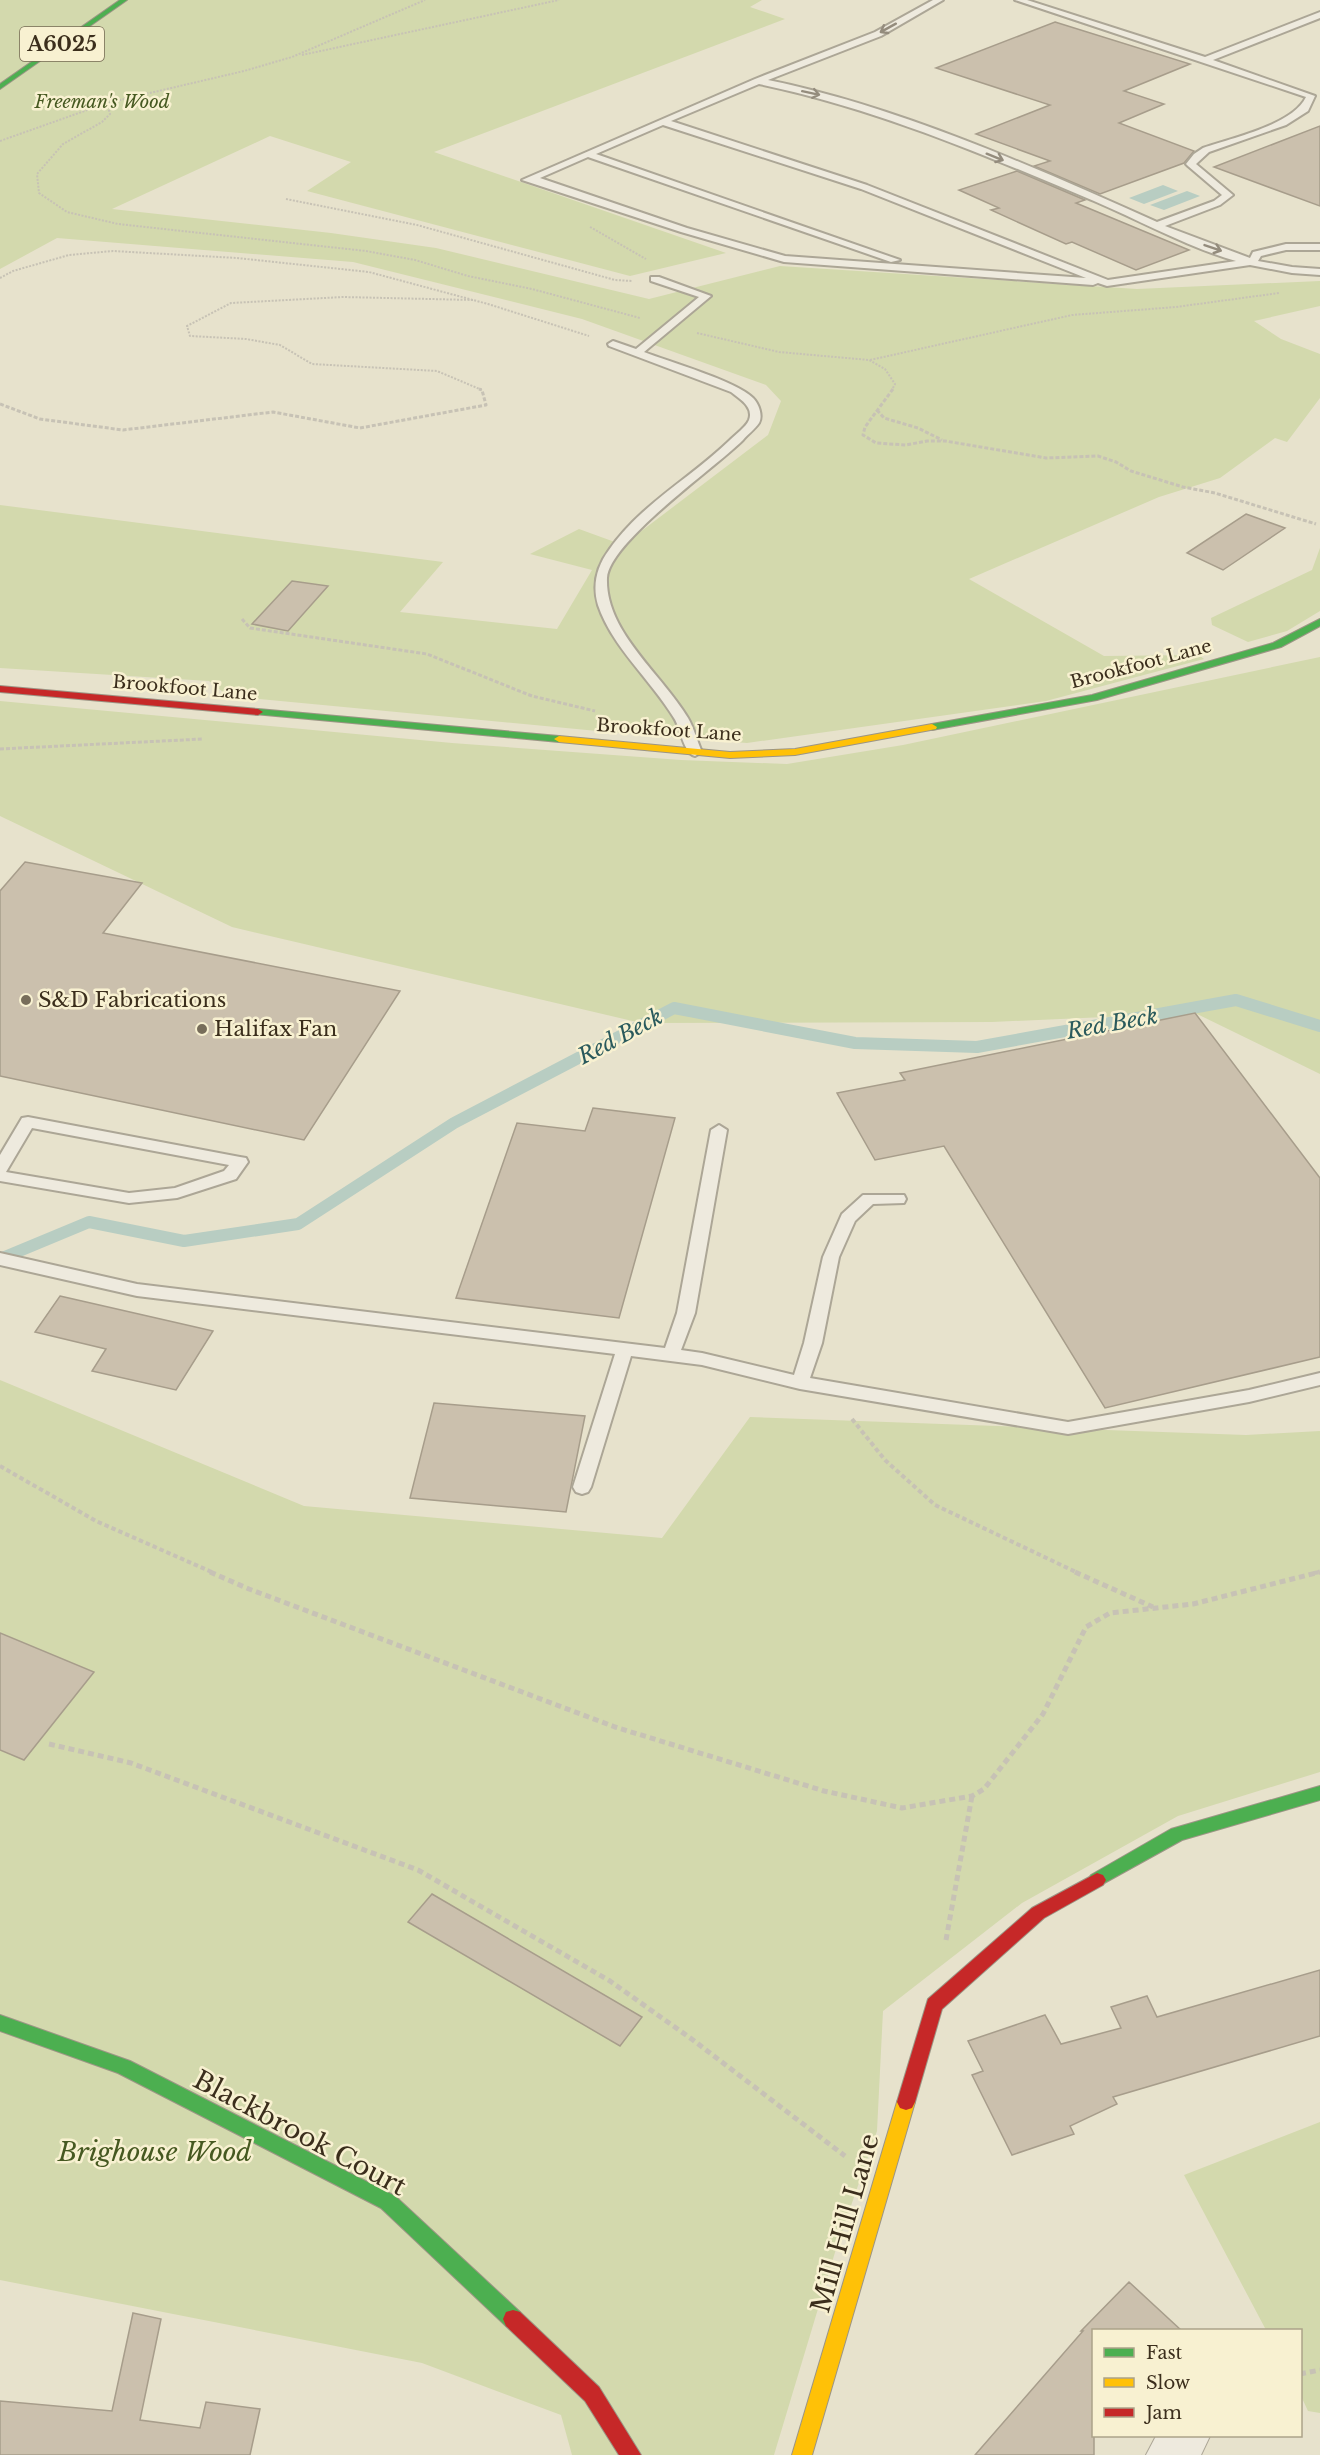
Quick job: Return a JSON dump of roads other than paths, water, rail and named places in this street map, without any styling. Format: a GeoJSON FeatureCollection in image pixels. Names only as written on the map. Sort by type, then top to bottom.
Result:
{"type":"FeatureCollection","features":[{"type":"Feature","properties":{"kind":"street","name":"A6025"},"geometry":{"type":"LineString","coordinates":[[0,87],[124,0]]}},
{"type":"Feature","properties":{"kind":"street","name":"Brookfoot Lane"},"geometry":{"type":"LineString","coordinates":[[0,689],[729,755],[795,752],[1093,698],[1277,645],[1320,622]]}},
{"type":"Feature","properties":{"kind":"street","name":"Mill Hill Lane"},"geometry":{"type":"LineString","coordinates":[[802,2455],[934,2005],[1038,1913],[1177,1834],[1320,1793]]}},
{"type":"Feature","properties":{"kind":"street","name":"Blackbrook Court"},"geometry":{"type":"LineString","coordinates":[[0,2022],[124,2067],[388,2202],[592,2394],[631,2455]]}},
{"type":"Feature","properties":{"kind":"street"},"geometry":{"type":"LineString","coordinates":[[1170,2455],[1186,2437]]}},
{"type":"Feature","properties":{"kind":"lane"},"geometry":{"type":"LineString","coordinates":[[939,0],[878,34],[758,81],[527,180],[784,259],[1107,283],[1253,261]]}},
{"type":"Feature","properties":{"kind":"lane"},"geometry":{"type":"LineString","coordinates":[[1019,0],[1317,96],[1305,109],[1283,123],[1206,150],[1197,156],[1191,164],[1228,195],[1217,203],[1159,225]]}},
{"type":"Feature","properties":{"kind":"lane"},"geometry":{"type":"LineString","coordinates":[[1205,60],[1320,15]]}},
{"type":"Feature","properties":{"kind":"lane"},"geometry":{"type":"LineString","coordinates":[[758,81],[827,96],[948,138],[1201,244],[1253,261],[1298,272],[1320,272]]}},
{"type":"Feature","properties":{"kind":"lane"},"geometry":{"type":"LineString","coordinates":[[664,122],[864,187],[1107,283]]}},
{"type":"Feature","properties":{"kind":"lane"},"geometry":{"type":"LineString","coordinates":[[588,154],[915,268]]}},
{"type":"Feature","properties":{"kind":"lane"},"geometry":{"type":"LineString","coordinates":[[1253,261],[1257,254],[1286,247],[1320,247]]}},
{"type":"Feature","properties":{"kind":"lane"},"geometry":{"type":"LineString","coordinates":[[637,353],[706,296],[655,279]]}},
{"type":"Feature","properties":{"kind":"lane"},"geometry":{"type":"LineString","coordinates":[[613,344],[735,390],[750,401],[755,411],[754,422],[741,437],[646,514],[614,551],[601,576],[604,604],[617,631],[682,719],[695,752]]}},
{"type":"Feature","properties":{"kind":"lane"},"geometry":{"type":"LineString","coordinates":[[0,1168],[28,1122],[240,1162],[230,1175],[177,1193],[129,1198],[0,1176]]}},
{"type":"Feature","properties":{"kind":"lane"},"geometry":{"type":"LineString","coordinates":[[671,1355],[686,1313],[719,1130]]}},
{"type":"Feature","properties":{"kind":"lane"},"geometry":{"type":"LineString","coordinates":[[800,1383],[813,1343],[831,1257],[848,1218],[869,1199],[898,1199]]}},
{"type":"Feature","properties":{"kind":"lane"},"geometry":{"type":"LineString","coordinates":[[0,1259],[137,1290],[702,1359],[800,1383],[1068,1428],[1248,1396],[1320,1379]]}},
{"type":"Feature","properties":{"kind":"lane"},"geometry":{"type":"LineString","coordinates":[[582,1487],[625,1350]]}},
{"type":"Feature","properties":{"kind":"waterway","name":"Red Beck"},"geometry":{"type":"LineString","coordinates":[[0,1259],[89,1222],[184,1241],[298,1224],[454,1123],[674,1008],[855,1043],[977,1047],[1236,1000],[1320,1026]]}},
{"type":"Feature","properties":{"kind":"place","name":"S&D Fabrications"},"geometry":{"type":"Point","coordinates":[26,1000]}},
{"type":"Feature","properties":{"kind":"place","name":"Halifax Fan"},"geometry":{"type":"Point","coordinates":[202,1029]}},
{"type":"Feature","properties":{"kind":"park label","name":"Freeman's Wood"},"geometry":{"type":"Point","coordinates":[102,102]}},
{"type":"Feature","properties":{"kind":"park label","name":"Brighouse Wood"},"geometry":{"type":"Point","coordinates":[155,2152]}}]}
